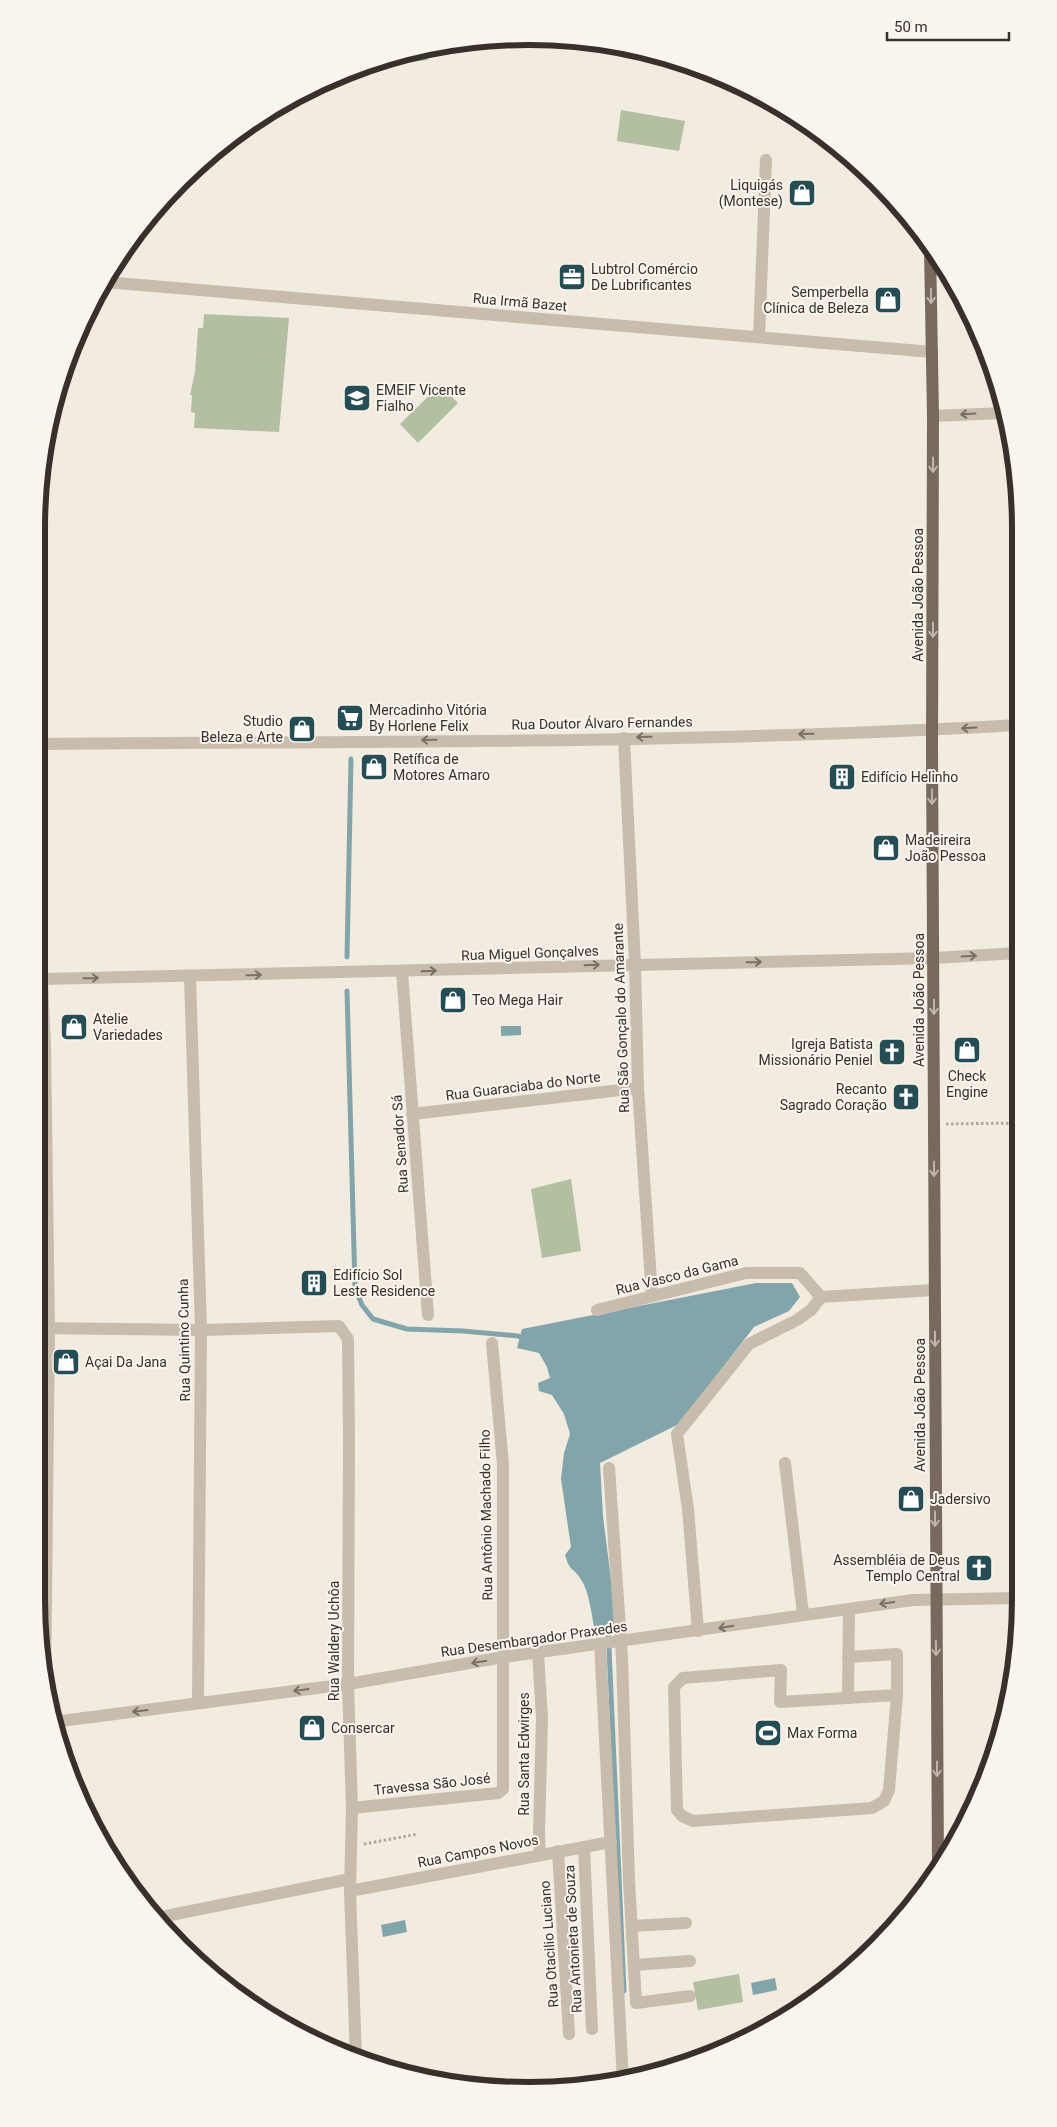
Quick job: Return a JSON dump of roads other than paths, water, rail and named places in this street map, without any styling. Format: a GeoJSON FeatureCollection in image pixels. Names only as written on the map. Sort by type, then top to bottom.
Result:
{"type":"FeatureCollection","features":[{"type":"Feature","properties":{"kind":"main road","name":"Avenida João Pessoa"},"geometry":{"type":"LineString","coordinates":[[930,259],[933,416],[934,1290],[938,1855]]}},
{"type":"Feature","properties":{"kind":"street"},"geometry":{"type":"LineString","coordinates":[[758,337],[766,160]]}},
{"type":"Feature","properties":{"kind":"street","name":"Rua Irmã Bazet"},"geometry":{"type":"LineString","coordinates":[[113,283],[932,352]]}},
{"type":"Feature","properties":{"kind":"street"},"geometry":{"type":"LineString","coordinates":[[933,416],[998,413]]}},
{"type":"Feature","properties":{"kind":"street","name":"Rua Doutor Álvaro Fernandes"},"geometry":{"type":"LineString","coordinates":[[45,744],[624,738],[933,731],[1012,725]]}},
{"type":"Feature","properties":{"kind":"street","name":"Rua São Gonçalo do Amarante"},"geometry":{"type":"LineString","coordinates":[[624,738],[635,964],[638,1088],[652,1296]]}},
{"type":"Feature","properties":{"kind":"street","name":"Rua Miguel Gonçalves"},"geometry":{"type":"LineString","coordinates":[[45,979],[363,973],[635,964],[934,958],[1012,953]]}},
{"type":"Feature","properties":{"kind":"street","name":"Rua Senador Sá"},"geometry":{"type":"LineString","coordinates":[[402,972],[428,1315]]}},
{"type":"Feature","properties":{"kind":"street","name":"Rua Quintino Cunha"},"geometry":{"type":"LineString","coordinates":[[190,976],[200,1330],[198,1703]]}},
{"type":"Feature","properties":{"kind":"street","name":"Rua Guaraciaba do Norte"},"geometry":{"type":"LineString","coordinates":[[412,1114],[638,1088]]}},
{"type":"Feature","properties":{"kind":"street","name":"Rua Vasco da Gama"},"geometry":{"type":"LineString","coordinates":[[596,1310],[746,1273],[800,1273],[821,1297]]}},
{"type":"Feature","properties":{"kind":"street"},"geometry":{"type":"LineString","coordinates":[[698,1631],[688,1509],[676,1434],[749,1344],[797,1320],[811,1310],[821,1297],[934,1290]]}},
{"type":"Feature","properties":{"kind":"street","name":"Rua Waldery Uchôa"},"geometry":{"type":"LineString","coordinates":[[200,1330],[339,1326],[348,1339],[348,1684],[352,1808],[350,1885],[356,2050]]}},
{"type":"Feature","properties":{"kind":"street"},"geometry":{"type":"LineString","coordinates":[[45,1328],[200,1330]]}},
{"type":"Feature","properties":{"kind":"street","name":"Rua Antônio Machado Filho"},"geometry":{"type":"LineString","coordinates":[[492,1343],[503,1465],[504,1657]]}},
{"type":"Feature","properties":{"kind":"street"},"geometry":{"type":"LineString","coordinates":[[785,1463],[803,1614]]}},
{"type":"Feature","properties":{"kind":"street"},"geometry":{"type":"LineString","coordinates":[[609,1468],[621,1641],[636,2002],[690,1996]]}},
{"type":"Feature","properties":{"kind":"street","name":"Rua Desembargador Praxedes"},"geometry":{"type":"LineString","coordinates":[[60,1721],[348,1684],[504,1657],[698,1631],[803,1614],[913,1600],[1012,1598]]}},
{"type":"Feature","properties":{"kind":"street"},"geometry":{"type":"LineString","coordinates":[[848,1698],[849,1609]]}},
{"type":"Feature","properties":{"kind":"street"},"geometry":{"type":"LineString","coordinates":[[600,1644],[622,2073]]}},
{"type":"Feature","properties":{"kind":"street","name":"Rua Santa Edwirges"},"geometry":{"type":"LineString","coordinates":[[538,1653],[542,1718],[540,1855]]}},
{"type":"Feature","properties":{"kind":"street"},"geometry":{"type":"LineString","coordinates":[[848,1656],[898,1654],[897,1695],[889,1790],[884,1801],[872,1808],[693,1821],[682,1816],[678,1810],[674,1687],[683,1678],[781,1670],[780,1702],[897,1695]]}},
{"type":"Feature","properties":{"kind":"street","name":"Travessa São José"},"geometry":{"type":"LineString","coordinates":[[352,1808],[498,1793],[502,1789],[504,1657]]}},
{"type":"Feature","properties":{"kind":"street","name":"Rua Campos Novos"},"geometry":{"type":"LineString","coordinates":[[165,1917],[611,1842]]}},
{"type":"Feature","properties":{"kind":"street","name":"Rua Antonieta de Souza"},"geometry":{"type":"LineString","coordinates":[[584,1847],[592,2030]]}},
{"type":"Feature","properties":{"kind":"street","name":"Rua Otacilio Luciano"},"geometry":{"type":"LineString","coordinates":[[558,1851],[569,2034]]}},
{"type":"Feature","properties":{"kind":"street"},"geometry":{"type":"LineString","coordinates":[[632,1926],[686,1923]]}},
{"type":"Feature","properties":{"kind":"street"},"geometry":{"type":"LineString","coordinates":[[634,1965],[690,1961]]}},
{"type":"Feature","properties":{"kind":"water"},"geometry":{"type":"Polygon","coordinates":[[[501,1026],[521,1026],[521,1035],[501,1036],[501,1026]]]}},
{"type":"Feature","properties":{"kind":"water"},"geometry":{"type":"Polygon","coordinates":[[[756,1283],[792,1283],[800,1297],[789,1311],[754,1327],[679,1424],[600,1463],[603,1516],[617,1628],[595,1631],[586,1590],[580,1578],[570,1567],[565,1555],[571,1547],[561,1479],[564,1453],[570,1434],[564,1414],[552,1395],[539,1391],[538,1383],[550,1378],[547,1367],[539,1353],[517,1348],[522,1329],[756,1283]]]}},
{"type":"Feature","properties":{"kind":"water"},"geometry":{"type":"Polygon","coordinates":[[[405,1920],[407,1932],[383,1937],[381,1925],[405,1920]]]}},
{"type":"Feature","properties":{"kind":"water"},"geometry":{"type":"Polygon","coordinates":[[[775,1978],[777,1990],[753,1995],[751,1983],[775,1978]]]}},
{"type":"Feature","properties":{"kind":"waterway"},"geometry":{"type":"LineString","coordinates":[[347,957],[351,759]]}},
{"type":"Feature","properties":{"kind":"waterway"},"geometry":{"type":"LineString","coordinates":[[347,991],[355,1287],[362,1305],[373,1319],[407,1329],[463,1331],[518,1336],[525,1339]]}},
{"type":"Feature","properties":{"kind":"waterway"},"geometry":{"type":"LineString","coordinates":[[608,1625],[624,1991]]}},
{"type":"Feature","properties":{"kind":"place","name":"Liquigás (Montese)"},"geometry":{"type":"Point","coordinates":[802,193]}},
{"type":"Feature","properties":{"kind":"place","name":"Lubtrol Comércio De Lubrificantes"},"geometry":{"type":"Point","coordinates":[572,277]}},
{"type":"Feature","properties":{"kind":"place","name":"Semperbella Clínica de Beleza"},"geometry":{"type":"Point","coordinates":[888,300]}},
{"type":"Feature","properties":{"kind":"place","name":"EMEIF Vicente Fialho"},"geometry":{"type":"Point","coordinates":[357,398]}},
{"type":"Feature","properties":{"kind":"place","name":"Mercadinho Vitória By Horlene Felix"},"geometry":{"type":"Point","coordinates":[350,718]}},
{"type":"Feature","properties":{"kind":"place","name":"Studio Beleza e Arte"},"geometry":{"type":"Point","coordinates":[302,729]}},
{"type":"Feature","properties":{"kind":"place","name":"Retífica de Motores Amaro"},"geometry":{"type":"Point","coordinates":[374,767]}},
{"type":"Feature","properties":{"kind":"place","name":"Edifício Helinho"},"geometry":{"type":"Point","coordinates":[842,777]}},
{"type":"Feature","properties":{"kind":"place","name":"Madeireira João Pessoa"},"geometry":{"type":"Point","coordinates":[886,848]}},
{"type":"Feature","properties":{"kind":"place","name":"Teo Mega Hair"},"geometry":{"type":"Point","coordinates":[453,1000]}},
{"type":"Feature","properties":{"kind":"place","name":"Atelie Variedades"},"geometry":{"type":"Point","coordinates":[74,1027]}},
{"type":"Feature","properties":{"kind":"place","name":"Check Engine"},"geometry":{"type":"Point","coordinates":[967,1050]}},
{"type":"Feature","properties":{"kind":"place","name":"Igreja Batista Missionário Peniel"},"geometry":{"type":"Point","coordinates":[892,1052]}},
{"type":"Feature","properties":{"kind":"place","name":"Recanto Sagrado Coração"},"geometry":{"type":"Point","coordinates":[906,1097]}},
{"type":"Feature","properties":{"kind":"place","name":"Edifício Sol Leste Residence"},"geometry":{"type":"Point","coordinates":[314,1283]}},
{"type":"Feature","properties":{"kind":"place","name":"Açai Da Jana"},"geometry":{"type":"Point","coordinates":[66,1362]}},
{"type":"Feature","properties":{"kind":"place","name":"Jadersivo"},"geometry":{"type":"Point","coordinates":[911,1499]}},
{"type":"Feature","properties":{"kind":"place","name":"Assembléia de Deus Templo Central"},"geometry":{"type":"Point","coordinates":[979,1568]}},
{"type":"Feature","properties":{"kind":"place","name":"Consercar"},"geometry":{"type":"Point","coordinates":[312,1728]}},
{"type":"Feature","properties":{"kind":"place","name":"Max Forma"},"geometry":{"type":"Point","coordinates":[768,1733]}}]}
